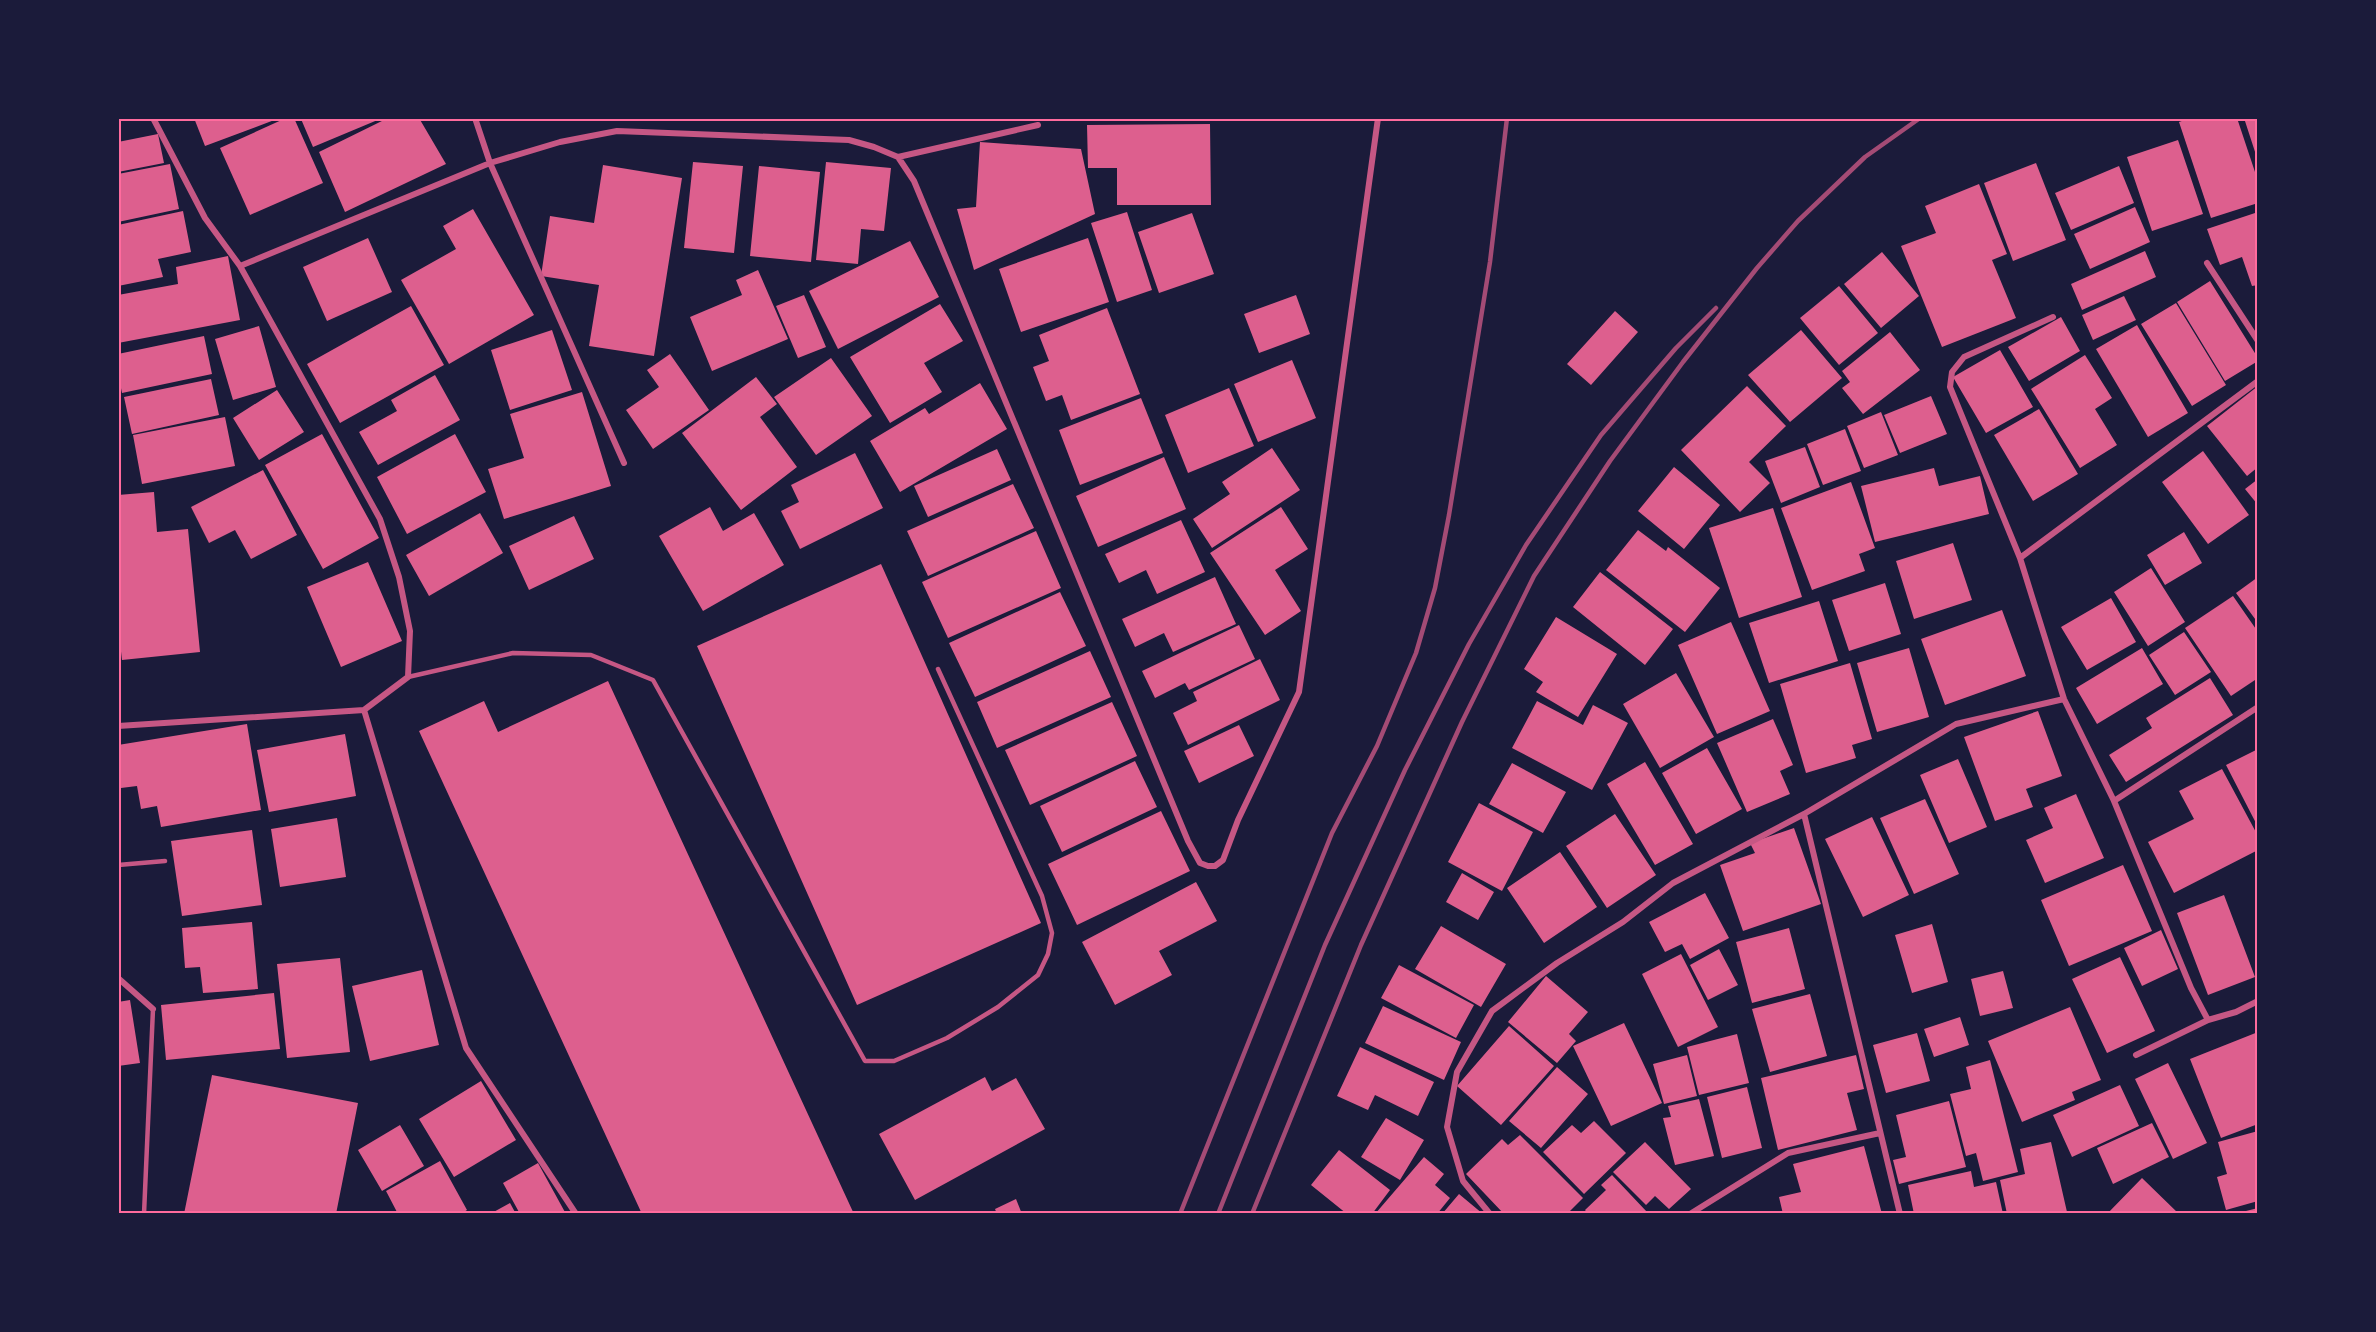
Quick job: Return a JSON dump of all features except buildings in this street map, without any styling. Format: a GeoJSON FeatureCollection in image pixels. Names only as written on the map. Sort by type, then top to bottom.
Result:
{"type":"FeatureCollection","features":[{"type":"Feature","properties":{"kind":"street"},"geometry":{"type":"LineString","coordinates":[[118,726],[364,710],[408,677],[410,631],[399,577],[380,519],[240,266],[205,218],[153,118]]}},
{"type":"Feature","properties":{"kind":"street"},"geometry":{"type":"LineString","coordinates":[[476,118],[490,163],[624,463]]}},
{"type":"Feature","properties":{"kind":"street"},"geometry":{"type":"LineString","coordinates":[[240,266],[490,163],[560,142],[617,131],[849,140],[898,157],[914,181],[1188,841],[1200,863],[1215,866],[1223,860],[1238,820],[1299,693],[1378,118]]}},
{"type":"Feature","properties":{"kind":"street"},"geometry":{"type":"LineString","coordinates":[[898,157],[1038,125]]}},
{"type":"Feature","properties":{"kind":"street"},"geometry":{"type":"LineString","coordinates":[[2207,263],[2258,341]]}},
{"type":"Feature","properties":{"kind":"street"},"geometry":{"type":"LineString","coordinates":[[2053,317],[1964,357],[1952,372],[1950,387],[2020,558],[2064,699],[2115,801],[2191,988],[2208,1020]]}},
{"type":"Feature","properties":{"kind":"street"},"geometry":{"type":"LineString","coordinates":[[2020,558],[2258,381]]}},
{"type":"Feature","properties":{"kind":"street"},"geometry":{"type":"LineString","coordinates":[[1490,1214],[1463,1181],[1447,1127],[1457,1072],[1492,1011],[1557,963],[1623,922],[1672,884],[1804,813],[1956,724],[2064,699]]}},
{"type":"Feature","properties":{"kind":"street"},"geometry":{"type":"LineString","coordinates":[[2115,801],[2258,707]]}},
{"type":"Feature","properties":{"kind":"street"},"geometry":{"type":"LineString","coordinates":[[364,710],[466,1048],[576,1214]]}},
{"type":"Feature","properties":{"kind":"street"},"geometry":{"type":"LineString","coordinates":[[1804,813],[1900,1214]]}},
{"type":"Feature","properties":{"kind":"street"},"geometry":{"type":"LineString","coordinates":[[118,978],[153,1009]]}},
{"type":"Feature","properties":{"kind":"street"},"geometry":{"type":"LineString","coordinates":[[2136,1055],[2208,1020],[2236,1012],[2258,1001]]}},
{"type":"Feature","properties":{"kind":"street"},"geometry":{"type":"LineString","coordinates":[[1690,1214],[1788,1153],[1880,1133]]}},
{"type":"Feature","properties":{"kind":"lane"},"geometry":{"type":"LineString","coordinates":[[408,677],[513,653],[591,655],[653,680],[865,1061],[894,1061],[947,1038],[998,1007],[1038,975],[1048,954],[1052,933],[1042,896],[938,669]]}},
{"type":"Feature","properties":{"kind":"lane"},"geometry":{"type":"LineString","coordinates":[[118,865],[165,861]]}},
{"type":"Feature","properties":{"kind":"lane"},"geometry":{"type":"LineString","coordinates":[[144,1214],[153,1009]]}},
{"type":"Feature","properties":{"kind":"railway"},"geometry":{"type":"LineString","coordinates":[[1180,1214],[1332,833],[1377,746],[1416,653],[1435,588],[1449,515],[1490,262],[1507,118]]}},
{"type":"Feature","properties":{"kind":"railway"},"geometry":{"type":"LineString","coordinates":[[1252,1214],[1361,945],[1462,722],[1534,576],[1610,461],[1683,362],[1757,268],[1798,221],[1865,157],[1920,118]]}},
{"type":"Feature","properties":{"kind":"railway"},"geometry":{"type":"LineString","coordinates":[[1218,1214],[1325,945],[1405,770],[1469,644],[1526,545],[1601,435],[1676,348],[1716,308]]}}]}
